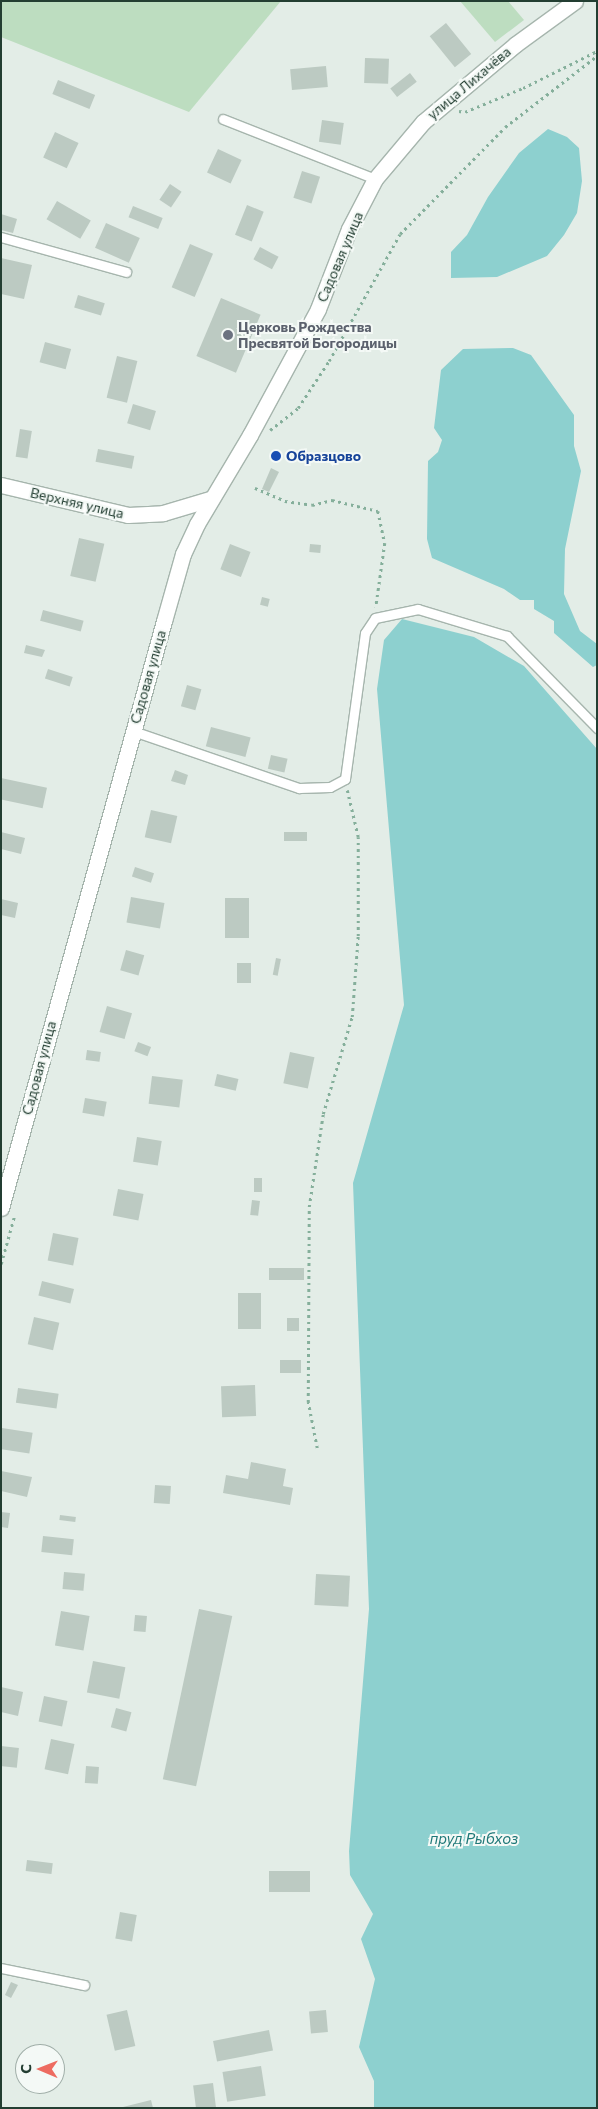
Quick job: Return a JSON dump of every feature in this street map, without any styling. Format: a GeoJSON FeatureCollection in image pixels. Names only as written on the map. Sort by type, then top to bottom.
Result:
{"type":"FeatureCollection","features":[{"type":"Feature","properties":{"kind":"street","name":"улица Лихачёва"},"geometry":{"type":"LineString","coordinates":[[375,179],[434,112],[516,44],[575,1]]}},
{"type":"Feature","properties":{"kind":"street","name":"Садовая улица"},"geometry":{"type":"LineString","coordinates":[[1,1208],[183,554],[210,498],[250,435],[318,308],[349,229],[375,179]]}},
{"type":"Feature","properties":{"kind":"street","name":"Верхняя улица"},"geometry":{"type":"LineString","coordinates":[[1,485],[128,515],[163,513],[210,498]]}},
{"type":"Feature","properties":{"kind":"lane"},"geometry":{"type":"LineString","coordinates":[[223,119],[375,179]]}},
{"type":"Feature","properties":{"kind":"lane"},"geometry":{"type":"LineString","coordinates":[[1,237],[126,272]]}},
{"type":"Feature","properties":{"kind":"lane"},"geometry":{"type":"LineString","coordinates":[[133,730],[298,788],[330,787],[345,779],[365,633],[375,618],[418,609],[507,636],[597,728]]}},
{"type":"Feature","properties":{"kind":"lane"},"geometry":{"type":"LineString","coordinates":[[1,1968],[84,1985]]}},
{"type":"Feature","properties":{"kind":"path"},"geometry":{"type":"LineString","coordinates":[[434,112],[452,110],[465,112],[523,88],[597,51]]}},
{"type":"Feature","properties":{"kind":"path"},"geometry":{"type":"LineString","coordinates":[[250,435],[275,428],[298,408],[329,361],[400,234],[430,201],[505,127],[597,56]]}},
{"type":"Feature","properties":{"kind":"path"},"geometry":{"type":"LineString","coordinates":[[255,488],[285,501],[312,505],[332,500],[378,511],[385,543],[375,618]]}},
{"type":"Feature","properties":{"kind":"path"},"geometry":{"type":"LineString","coordinates":[[317,1448],[308,1402],[309,1206],[324,1114],[352,1017],[358,936],[358,837],[345,779]]}},
{"type":"Feature","properties":{"kind":"green space"},"geometry":{"type":"Polygon","coordinates":[[[1,1],[281,1],[189,112],[1,37],[1,1]]]}},
{"type":"Feature","properties":{"kind":"green space"},"geometry":{"type":"Polygon","coordinates":[[[460,1],[508,1],[524,20],[495,42],[460,1]]]}},
{"type":"Feature","properties":{"kind":"water"},"geometry":{"type":"Polygon","coordinates":[[[548,129],[567,137],[579,148],[582,181],[577,213],[564,235],[547,256],[497,277],[451,278],[451,252],[467,235],[488,197],[519,153],[548,129]]]}},
{"type":"Feature","properties":{"kind":"water"},"geometry":{"type":"Polygon","coordinates":[[[513,348],[531,355],[574,415],[574,446],[581,471],[565,549],[564,594],[580,631],[597,644],[597,665],[593,667],[554,633],[554,621],[534,609],[534,600],[520,600],[504,589],[432,558],[427,539],[428,461],[438,452],[442,440],[434,428],[441,370],[463,349],[513,348]]]}},
{"type":"Feature","properties":{"kind":"water","name":"пруд Рыбхоз"},"geometry":{"type":"Polygon","coordinates":[[[402,619],[474,637],[524,666],[597,749],[597,2108],[374,2108],[374,2081],[359,2047],[375,1979],[361,1939],[373,1914],[350,1875],[349,1851],[369,1609],[353,1183],[404,1005],[377,689],[384,640],[402,619]]]}},
{"type":"Feature","properties":{"kind":"building"},"geometry":{"type":"Polygon","coordinates":[[[446,23],[471,54],[455,67],[430,36],[446,23]]]}},
{"type":"Feature","properties":{"kind":"building"},"geometry":{"type":"Polygon","coordinates":[[[365,58],[389,59],[388,84],[364,83],[365,58]]]}},
{"type":"Feature","properties":{"kind":"building"},"geometry":{"type":"Polygon","coordinates":[[[326,66],[328,87],[292,90],[290,69],[326,66]]]}},
{"type":"Feature","properties":{"kind":"building"},"geometry":{"type":"Polygon","coordinates":[[[410,73],[417,82],[397,97],[390,88],[410,73]]]}},
{"type":"Feature","properties":{"kind":"building"},"geometry":{"type":"Polygon","coordinates":[[[58,80],[95,95],[89,109],[52,94],[58,80]]]}},
{"type":"Feature","properties":{"kind":"building"},"geometry":{"type":"Polygon","coordinates":[[[322,120],[344,123],[341,145],[319,142],[322,120]]]}},
{"type":"Feature","properties":{"kind":"building"},"geometry":{"type":"Polygon","coordinates":[[[55,132],[79,143],[67,168],[43,157],[55,132]]]}},
{"type":"Feature","properties":{"kind":"building"},"geometry":{"type":"Polygon","coordinates":[[[218,149],[242,160],[231,184],[207,173],[218,149]]]}},
{"type":"Feature","properties":{"kind":"building"},"geometry":{"type":"Polygon","coordinates":[[[302,171],[320,177],[311,204],[293,198],[302,171]]]}},
{"type":"Feature","properties":{"kind":"building"},"geometry":{"type":"Polygon","coordinates":[[[170,184],[182,192],[171,208],[159,200],[170,184]]]}},
{"type":"Feature","properties":{"kind":"building"},"geometry":{"type":"Polygon","coordinates":[[[57,201],[91,220],[80,239],[46,219],[57,201]]]}},
{"type":"Feature","properties":{"kind":"building"},"geometry":{"type":"Polygon","coordinates":[[[247,205],[264,212],[252,241],[235,235],[247,205]]]}},
{"type":"Feature","properties":{"kind":"building"},"geometry":{"type":"Polygon","coordinates":[[[133,206],[163,218],[158,229],[129,217],[133,206]]]}},
{"type":"Feature","properties":{"kind":"building"},"geometry":{"type":"Polygon","coordinates":[[[1,214],[17,219],[13,233],[1,230],[1,214]]]}},
{"type":"Feature","properties":{"kind":"building"},"geometry":{"type":"Polygon","coordinates":[[[106,223],[140,238],[129,263],[95,248],[106,223]]]}},
{"type":"Feature","properties":{"kind":"building"},"geometry":{"type":"Polygon","coordinates":[[[190,244],[213,254],[195,297],[172,287],[190,244]]]}},
{"type":"Feature","properties":{"kind":"building"},"geometry":{"type":"Polygon","coordinates":[[[260,247],[279,257],[272,269],[253,259],[260,247]]]}},
{"type":"Feature","properties":{"kind":"building"},"geometry":{"type":"Polygon","coordinates":[[[1,258],[32,265],[24,299],[1,294],[1,258]]]}},
{"type":"Feature","properties":{"kind":"building"},"geometry":{"type":"Polygon","coordinates":[[[78,295],[105,303],[101,316],[74,307],[78,295]]]}},
{"type":"Feature","properties":{"kind":"building","name":"Церковь Рождества Пресвятой Богородицы"},"geometry":{"type":"Polygon","coordinates":[[[221,298],[261,315],[236,373],[196,356],[221,298]]]}},
{"type":"Feature","properties":{"kind":"building"},"geometry":{"type":"Polygon","coordinates":[[[45,342],[71,349],[66,369],[40,362],[45,342]]]}},
{"type":"Feature","properties":{"kind":"building"},"geometry":{"type":"Polygon","coordinates":[[[117,356],[137,361],[127,403],[107,398],[117,356]]]}},
{"type":"Feature","properties":{"kind":"building"},"geometry":{"type":"Polygon","coordinates":[[[133,404],[156,411],[150,430],[127,423],[133,404]]]}},
{"type":"Feature","properties":{"kind":"building"},"geometry":{"type":"Polygon","coordinates":[[[20,429],[32,431],[27,459],[16,457],[20,429]]]}},
{"type":"Feature","properties":{"kind":"building"},"geometry":{"type":"Polygon","coordinates":[[[98,449],[134,456],[132,469],[96,462],[98,449]]]}},
{"type":"Feature","properties":{"kind":"building"},"geometry":{"type":"Polygon","coordinates":[[[271,468],[279,472],[269,492],[262,489],[271,468]]]}},
{"type":"Feature","properties":{"kind":"building"},"geometry":{"type":"Polygon","coordinates":[[[79,538],[104,544],[96,582],[70,576],[79,538]]]}},
{"type":"Feature","properties":{"kind":"building"},"geometry":{"type":"Polygon","coordinates":[[[230,544],[251,552],[241,577],[220,569],[230,544]]]}},
{"type":"Feature","properties":{"kind":"building"},"geometry":{"type":"Polygon","coordinates":[[[310,544],[321,545],[320,553],[309,552],[310,544]]]}},
{"type":"Feature","properties":{"kind":"building"},"geometry":{"type":"Polygon","coordinates":[[[262,597],[270,599],[268,607],[260,605],[262,597]]]}},
{"type":"Feature","properties":{"kind":"building"},"geometry":{"type":"Polygon","coordinates":[[[43,610],[84,621],[81,631],[40,621],[43,610]]]}},
{"type":"Feature","properties":{"kind":"building"},"geometry":{"type":"Polygon","coordinates":[[[26,645],[45,650],[42,657],[24,653],[26,645]]]}},
{"type":"Feature","properties":{"kind":"building"},"geometry":{"type":"Polygon","coordinates":[[[48,669],[73,677],[70,687],[45,679],[48,669]]]}},
{"type":"Feature","properties":{"kind":"building"},"geometry":{"type":"Polygon","coordinates":[[[187,685],[201,689],[195,710],[181,706],[187,685]]]}},
{"type":"Feature","properties":{"kind":"building"},"geometry":{"type":"Polygon","coordinates":[[[211,727],[251,738],[245,757],[206,746],[211,727]]]}},
{"type":"Feature","properties":{"kind":"building"},"geometry":{"type":"Polygon","coordinates":[[[271,755],[288,759],[284,772],[268,769],[271,755]]]}},
{"type":"Feature","properties":{"kind":"building"},"geometry":{"type":"Polygon","coordinates":[[[175,770],[188,775],[185,785],[171,781],[175,770]]]}},
{"type":"Feature","properties":{"kind":"building"},"geometry":{"type":"Polygon","coordinates":[[[1,778],[47,788],[43,808],[1,799],[1,778]]]}},
{"type":"Feature","properties":{"kind":"building"},"geometry":{"type":"Polygon","coordinates":[[[151,810],[177,816],[171,843],[145,837],[151,810]]]}},
{"type":"Feature","properties":{"kind":"building"},"geometry":{"type":"Polygon","coordinates":[[[1,832],[25,838],[21,854],[1,849],[1,832]]]}},
{"type":"Feature","properties":{"kind":"building"},"geometry":{"type":"Polygon","coordinates":[[[284,832],[307,832],[307,841],[284,841],[284,832]]]}},
{"type":"Feature","properties":{"kind":"building"},"geometry":{"type":"Polygon","coordinates":[[[135,867],[154,873],[151,883],[132,877],[135,867]]]}},
{"type":"Feature","properties":{"kind":"building"},"geometry":{"type":"Polygon","coordinates":[[[131,897],[164,903],[160,929],[126,923],[131,897]]]}},
{"type":"Feature","properties":{"kind":"building"},"geometry":{"type":"Polygon","coordinates":[[[225,898],[249,898],[249,938],[225,938],[225,898]]]}},
{"type":"Feature","properties":{"kind":"building"},"geometry":{"type":"Polygon","coordinates":[[[1,899],[18,903],[15,918],[1,915],[1,899]]]}},
{"type":"Feature","properties":{"kind":"building"},"geometry":{"type":"Polygon","coordinates":[[[126,950],[144,955],[138,975],[120,970],[126,950]]]}},
{"type":"Feature","properties":{"kind":"building"},"geometry":{"type":"Polygon","coordinates":[[[276,958],[281,959],[278,976],[273,975],[276,958]]]}},
{"type":"Feature","properties":{"kind":"building"},"geometry":{"type":"Polygon","coordinates":[[[237,963],[251,963],[251,983],[237,983],[237,963]]]}},
{"type":"Feature","properties":{"kind":"building"},"geometry":{"type":"Polygon","coordinates":[[[107,1006],[132,1013],[125,1039],[100,1032],[107,1006]]]}},
{"type":"Feature","properties":{"kind":"building"},"geometry":{"type":"Polygon","coordinates":[[[138,1042],[151,1047],[147,1056],[134,1051],[138,1042]]]}},
{"type":"Feature","properties":{"kind":"building"},"geometry":{"type":"Polygon","coordinates":[[[87,1050],[101,1052],[99,1062],[86,1060],[87,1050]]]}},
{"type":"Feature","properties":{"kind":"building"},"geometry":{"type":"Polygon","coordinates":[[[290,1052],[314,1057],[308,1088],[283,1083],[290,1052]]]}},
{"type":"Feature","properties":{"kind":"building"},"geometry":{"type":"Polygon","coordinates":[[[217,1074],[238,1079],[236,1091],[214,1086],[217,1074]]]}},
{"type":"Feature","properties":{"kind":"building"},"geometry":{"type":"Polygon","coordinates":[[[152,1076],[183,1080],[179,1108],[149,1104],[152,1076]]]}},
{"type":"Feature","properties":{"kind":"building"},"geometry":{"type":"Polygon","coordinates":[[[85,1098],[107,1102],[104,1117],[82,1113],[85,1098]]]}},
{"type":"Feature","properties":{"kind":"building"},"geometry":{"type":"Polygon","coordinates":[[[137,1137],[162,1141],[158,1166],[133,1162],[137,1137]]]}},
{"type":"Feature","properties":{"kind":"building"},"geometry":{"type":"Polygon","coordinates":[[[254,1178],[262,1178],[262,1192],[254,1192],[254,1178]]]}},
{"type":"Feature","properties":{"kind":"building"},"geometry":{"type":"Polygon","coordinates":[[[118,1189],[144,1194],[138,1220],[113,1216],[118,1189]]]}},
{"type":"Feature","properties":{"kind":"building"},"geometry":{"type":"Polygon","coordinates":[[[252,1200],[260,1201],[258,1216],[250,1215],[252,1200]]]}},
{"type":"Feature","properties":{"kind":"building"},"geometry":{"type":"Polygon","coordinates":[[[53,1233],[79,1238],[73,1265],[48,1260],[53,1233]]]}},
{"type":"Feature","properties":{"kind":"building"},"geometry":{"type":"Polygon","coordinates":[[[269,1268],[304,1268],[304,1280],[269,1280],[269,1268]]]}},
{"type":"Feature","properties":{"kind":"building"},"geometry":{"type":"Polygon","coordinates":[[[42,1281],[74,1289],[70,1304],[38,1296],[42,1281]]]}},
{"type":"Feature","properties":{"kind":"building"},"geometry":{"type":"Polygon","coordinates":[[[238,1293],[261,1293],[261,1329],[238,1329],[238,1293]]]}},
{"type":"Feature","properties":{"kind":"building"},"geometry":{"type":"Polygon","coordinates":[[[34,1317],[59,1323],[53,1350],[28,1344],[34,1317]]]}},
{"type":"Feature","properties":{"kind":"building"},"geometry":{"type":"Polygon","coordinates":[[[287,1318],[299,1318],[299,1331],[287,1331],[287,1318]]]}},
{"type":"Feature","properties":{"kind":"building"},"geometry":{"type":"Polygon","coordinates":[[[280,1360],[301,1360],[301,1373],[280,1373],[280,1360]]]}},
{"type":"Feature","properties":{"kind":"building"},"geometry":{"type":"Polygon","coordinates":[[[255,1385],[256,1416],[222,1417],[221,1386],[255,1385]]]}},
{"type":"Feature","properties":{"kind":"building"},"geometry":{"type":"Polygon","coordinates":[[[18,1388],[59,1394],[57,1409],[16,1403],[18,1388]]]}},
{"type":"Feature","properties":{"kind":"building"},"geometry":{"type":"Polygon","coordinates":[[[2,1428],[33,1433],[29,1454],[1,1449],[2,1428]]]}},
{"type":"Feature","properties":{"kind":"building"},"geometry":{"type":"Polygon","coordinates":[[[251,1462],[286,1469],[283,1486],[293,1488],[290,1505],[223,1493],[226,1475],[248,1479],[251,1462]]]}},
{"type":"Feature","properties":{"kind":"building"},"geometry":{"type":"Polygon","coordinates":[[[1,1471],[32,1477],[27,1497],[1,1491],[1,1471]]]}},
{"type":"Feature","properties":{"kind":"building"},"geometry":{"type":"Polygon","coordinates":[[[155,1485],[171,1486],[170,1504],[154,1503],[155,1485]]]}},
{"type":"Feature","properties":{"kind":"building"},"geometry":{"type":"Polygon","coordinates":[[[1,1512],[10,1513],[8,1528],[1,1527],[1,1512]]]}},
{"type":"Feature","properties":{"kind":"building"},"geometry":{"type":"Polygon","coordinates":[[[60,1515],[76,1517],[75,1522],[59,1520],[60,1515]]]}},
{"type":"Feature","properties":{"kind":"building"},"geometry":{"type":"Polygon","coordinates":[[[43,1536],[74,1539],[72,1555],[41,1552],[43,1536]]]}},
{"type":"Feature","properties":{"kind":"building"},"geometry":{"type":"Polygon","coordinates":[[[64,1572],[85,1574],[83,1591],[63,1589],[64,1572]]]}},
{"type":"Feature","properties":{"kind":"building"},"geometry":{"type":"Polygon","coordinates":[[[316,1574],[350,1576],[348,1607],[314,1605],[316,1574]]]}},
{"type":"Feature","properties":{"kind":"building"},"geometry":{"type":"Polygon","coordinates":[[[199,1609],[232,1616],[196,1786],[163,1779],[199,1609]]]}},
{"type":"Feature","properties":{"kind":"building"},"geometry":{"type":"Polygon","coordinates":[[[61,1611],[90,1616],[83,1651],[55,1645],[61,1611]]]}},
{"type":"Feature","properties":{"kind":"building"},"geometry":{"type":"Polygon","coordinates":[[[135,1615],[147,1616],[146,1632],[134,1631],[135,1615]]]}},
{"type":"Feature","properties":{"kind":"building"},"geometry":{"type":"Polygon","coordinates":[[[93,1661],[125,1667],[119,1699],[87,1692],[93,1661]]]}},
{"type":"Feature","properties":{"kind":"building"},"geometry":{"type":"Polygon","coordinates":[[[1,1687],[23,1692],[18,1716],[1,1712],[1,1687]]]}},
{"type":"Feature","properties":{"kind":"building"},"geometry":{"type":"Polygon","coordinates":[[[44,1696],[67,1701],[62,1726],[39,1721],[44,1696]]]}},
{"type":"Feature","properties":{"kind":"building"},"geometry":{"type":"Polygon","coordinates":[[[116,1708],[131,1712],[126,1731],[111,1727],[116,1708]]]}},
{"type":"Feature","properties":{"kind":"building"},"geometry":{"type":"Polygon","coordinates":[[[51,1739],[74,1744],[68,1774],[45,1769],[51,1739]]]}},
{"type":"Feature","properties":{"kind":"building"},"geometry":{"type":"Polygon","coordinates":[[[1,1746],[19,1748],[17,1768],[1,1766],[1,1746]]]}},
{"type":"Feature","properties":{"kind":"building"},"geometry":{"type":"Polygon","coordinates":[[[86,1766],[99,1767],[98,1784],[85,1783],[86,1766]]]}},
{"type":"Feature","properties":{"kind":"building"},"geometry":{"type":"Polygon","coordinates":[[[27,1860],[53,1863],[51,1874],[26,1871],[27,1860]]]}},
{"type":"Feature","properties":{"kind":"building"},"geometry":{"type":"Polygon","coordinates":[[[269,1871],[310,1871],[310,1892],[269,1892],[269,1871]]]}},
{"type":"Feature","properties":{"kind":"building"},"geometry":{"type":"Polygon","coordinates":[[[120,1912],[137,1915],[132,1942],[115,1939],[120,1912]]]}},
{"type":"Feature","properties":{"kind":"building"},"geometry":{"type":"Polygon","coordinates":[[[11,1982],[18,1985],[11,1998],[5,1995],[11,1982]]]}},
{"type":"Feature","properties":{"kind":"building"},"geometry":{"type":"Polygon","coordinates":[[[127,2010],[135,2046],[115,2051],[107,2015],[127,2010]]]}},
{"type":"Feature","properties":{"kind":"building"},"geometry":{"type":"Polygon","coordinates":[[[326,2010],[328,2032],[311,2033],[309,2011],[326,2010]]]}},
{"type":"Feature","properties":{"kind":"building"},"geometry":{"type":"Polygon","coordinates":[[[269,2030],[273,2051],[217,2061],[213,2041],[269,2030]]]}},
{"type":"Feature","properties":{"kind":"building"},"geometry":{"type":"Polygon","coordinates":[[[261,2066],[266,2096],[227,2102],[222,2072],[261,2066]]]}},
{"type":"Feature","properties":{"kind":"building"},"geometry":{"type":"Polygon","coordinates":[[[213,2083],[216,2108],[196,2108],[193,2085],[213,2083]]]}},
{"type":"Feature","properties":{"kind":"building"},"geometry":{"type":"Polygon","coordinates":[[[151,2100],[153,2108],[123,2108],[123,2107],[151,2100]]]}},
{"type":"Feature","properties":{"kind":"place","name":"Церковь Рождества Пресвятой Богородицы"},"geometry":{"type":"Point","coordinates":[228,335]}},
{"type":"Feature","properties":{"kind":"place","name":"Образцово"},"geometry":{"type":"Point","coordinates":[276,456]}}]}
